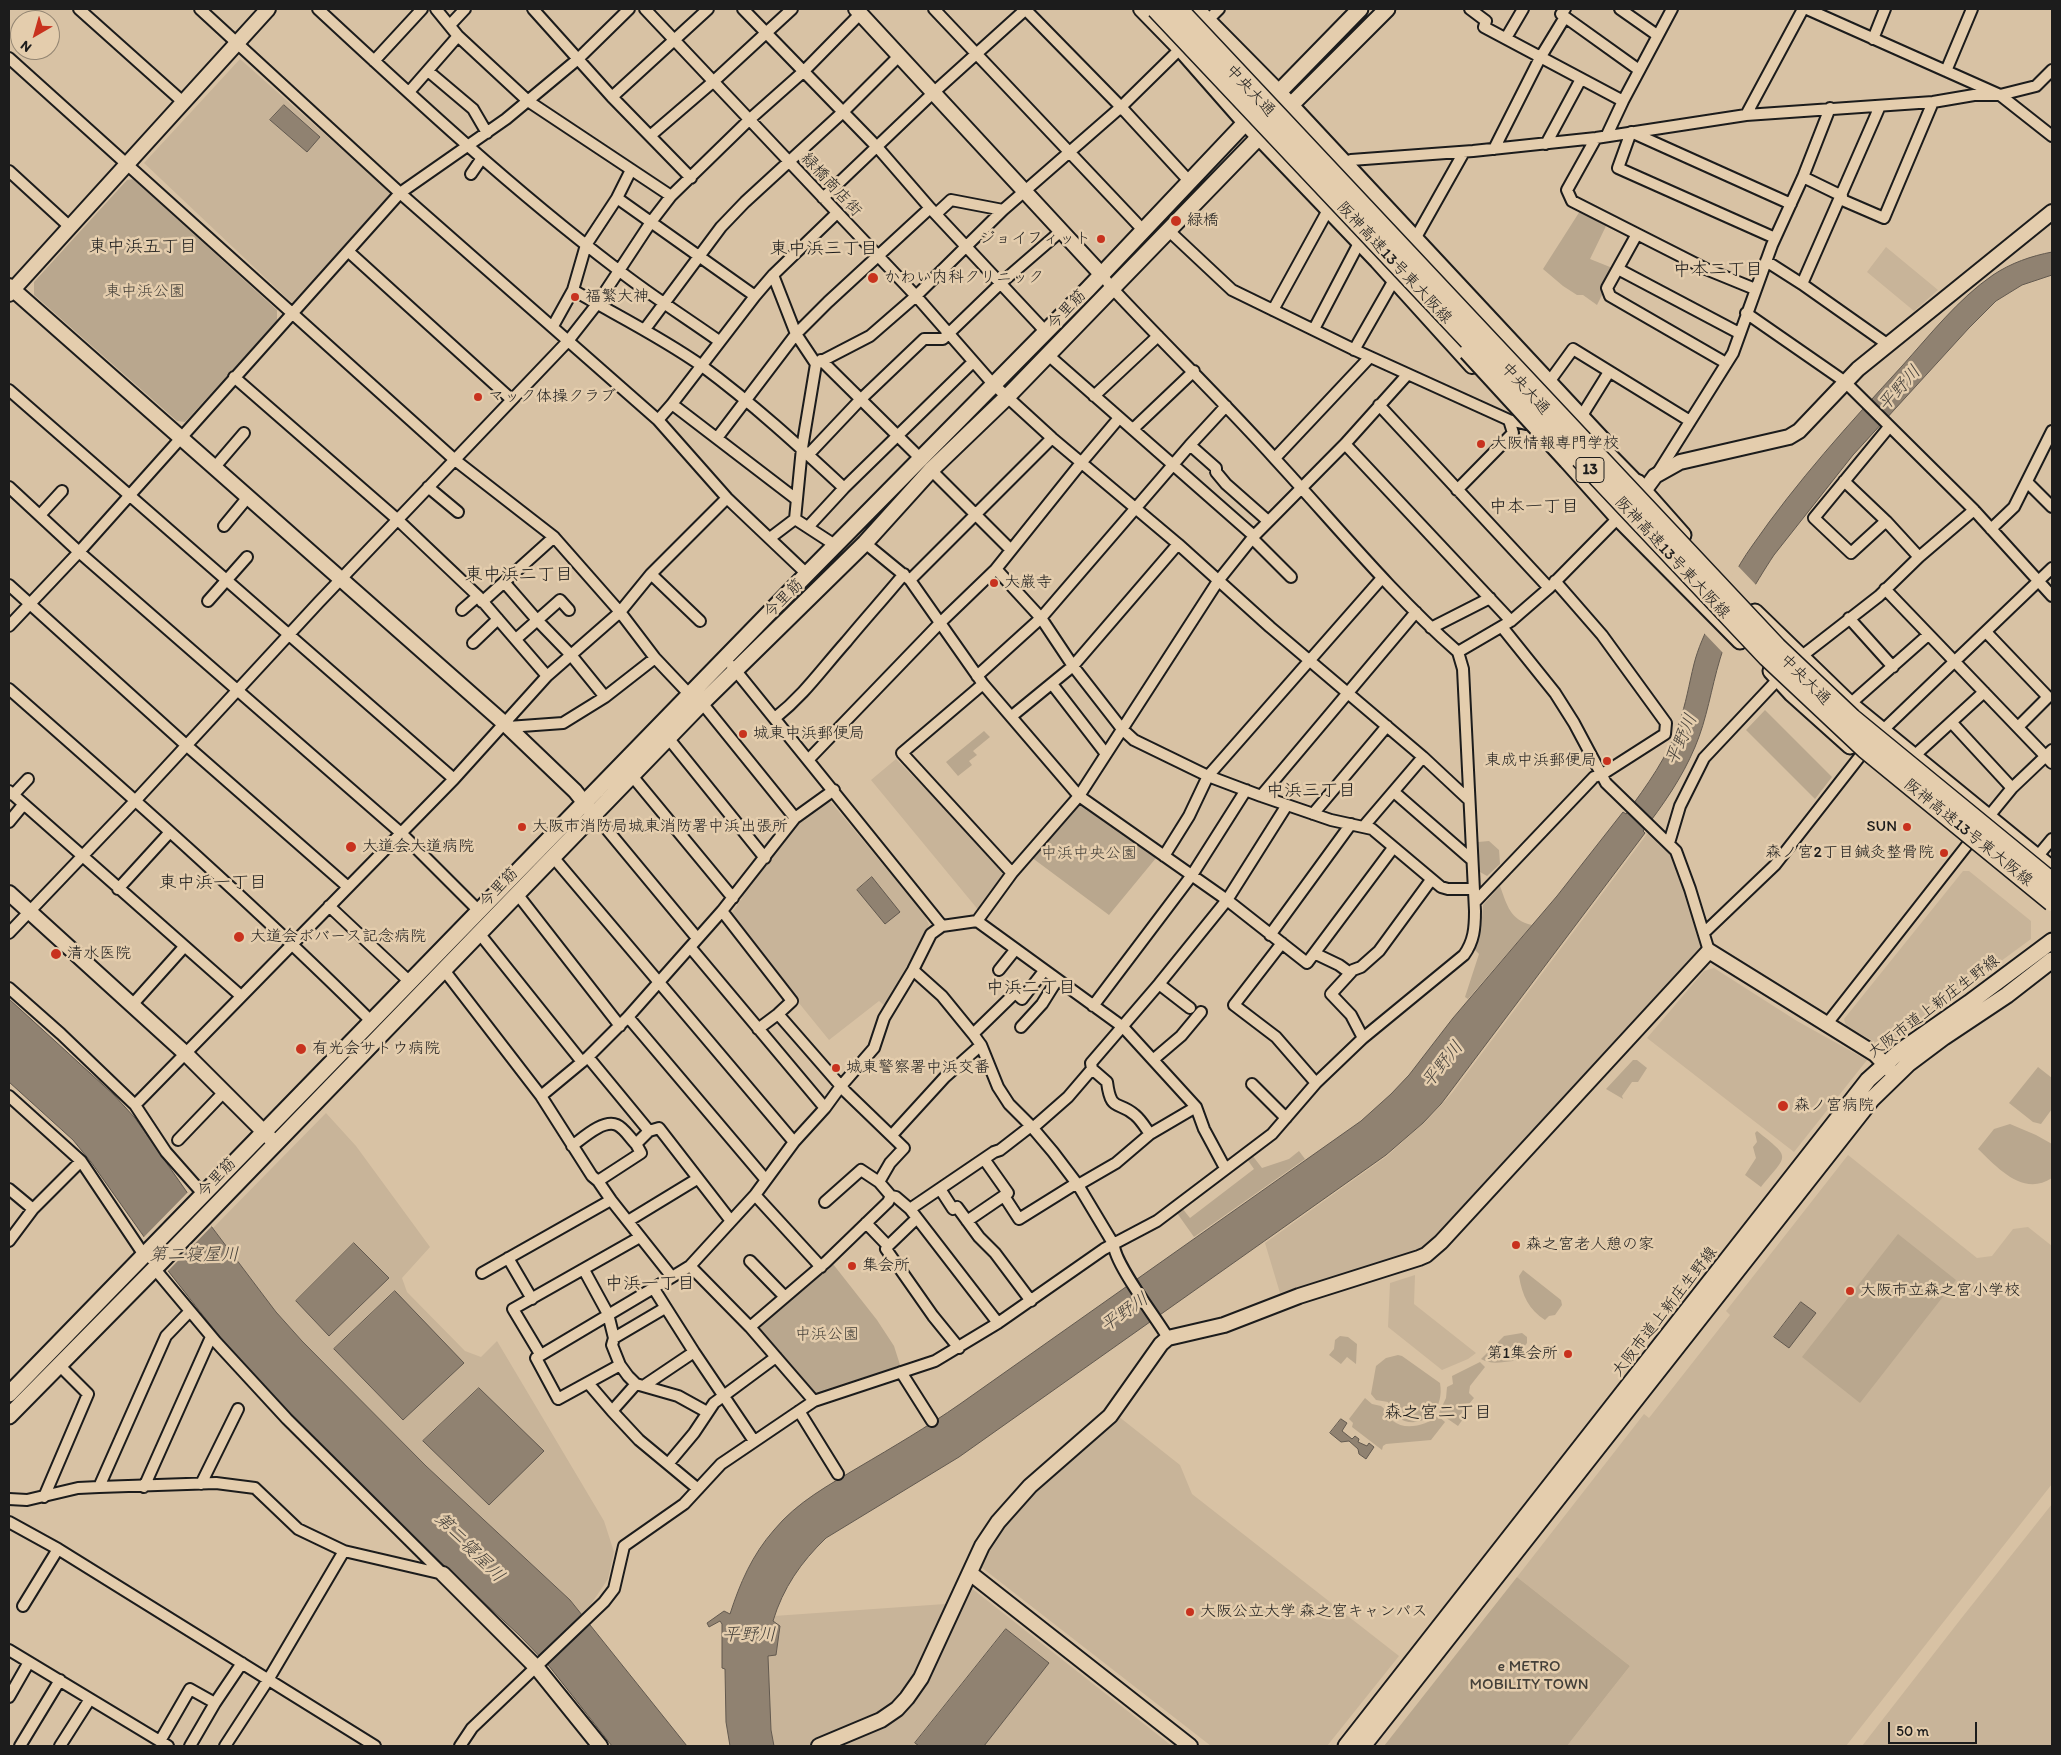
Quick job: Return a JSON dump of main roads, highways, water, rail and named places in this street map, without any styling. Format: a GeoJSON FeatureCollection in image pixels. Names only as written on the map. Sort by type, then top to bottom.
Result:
{"type":"FeatureCollection","features":[{"type":"Feature","properties":{"kind":"highway","name":"阪神高速13号東大阪線"},"geometry":{"type":"LineString","coordinates":[[1156,9],[1767,657],[1865,749],[2052,902]]}},
{"type":"Feature","properties":{"kind":"highway","name":"阪神高速13号東大阪線"},"geometry":{"type":"LineString","coordinates":[[1178,9],[1691,557],[1784,653],[1869,733],[2052,882]]}},
{"type":"Feature","properties":{"kind":"main road","name":"中央大通"},"geometry":{"type":"LineString","coordinates":[[1148,9],[1449,331],[1618,518],[1792,694],[1968,845],[2052,912]]}},
{"type":"Feature","properties":{"kind":"main road","name":"中央大通"},"geometry":{"type":"LineString","coordinates":[[1188,9],[1644,491],[1719,577],[1850,704],[2052,869]]}},
{"type":"Feature","properties":{"kind":"main road","name":"今里筋"},"geometry":{"type":"LineString","coordinates":[[9,1416],[669,739],[726,657],[1102,275],[1245,123],[1279,92],[1360,9]]}},
{"type":"Feature","properties":{"kind":"main road","name":"今里筋"},"geometry":{"type":"LineString","coordinates":[[10,1391],[584,804],[696,699],[735,670],[865,543],[931,470],[1007,397],[1258,137],[1292,106],[1387,9]]}},
{"type":"Feature","properties":{"kind":"main road","name":"大阪市道上新庄生野線"},"geometry":{"type":"LineString","coordinates":[[1363,1746],[1872,1100],[1891,1070],[1920,1036],[1969,1003],[2052,941]]}},
{"type":"Feature","properties":{"kind":"main road","name":"大阪市道上新庄生野線"},"geometry":{"type":"LineString","coordinates":[[1346,1746],[1857,1093],[1878,1070],[1891,1070],[1944,1037],[2006,995],[2052,960]]}},
{"type":"Feature","properties":{"kind":"water"},"geometry":{"type":"Polygon","coordinates":[[[284,105],[320,137],[307,152],[270,120],[284,105]]]}},
{"type":"Feature","properties":{"kind":"water","name":"平野川"},"geometry":{"type":"Polygon","coordinates":[[[2052,252],[2052,275],[2022,285],[1996,301],[1969,328],[1853,455],[1774,555],[1751,592],[1724,647],[1699,736],[1678,780],[1643,831],[1645,833],[1441,1104],[1423,1123],[1386,1155],[959,1457],[826,1538],[794,1576],[782,1597],[773,1621],[780,1626],[776,1655],[768,1656],[771,1730],[774,1746],[730,1746],[726,1722],[725,1669],[722,1668],[722,1624],[720,1621],[709,1627],[707,1623],[724,1611],[730,1614],[738,1591],[759,1549],[774,1530],[793,1511],[814,1495],[910,1437],[960,1404],[1361,1121],[1391,1094],[1409,1075],[1453,1018],[1557,896],[1623,812],[1626,814],[1649,781],[1663,759],[1674,735],[1684,709],[1698,652],[1721,600],[1746,554],[1787,499],[1863,409],[1968,295],[1993,275],[2007,267],[2029,258],[2052,252]]]}},
{"type":"Feature","properties":{"kind":"water"},"geometry":{"type":"Polygon","coordinates":[[[872,877],[900,912],[885,924],[857,890],[872,877]]]}},
{"type":"Feature","properties":{"kind":"water","name":"第二寝屋川"},"geometry":{"type":"Polygon","coordinates":[[[9,999],[114,1095],[135,1118],[205,1218],[276,1312],[302,1341],[426,1466],[570,1600],[687,1746],[612,1746],[549,1666],[519,1635],[372,1498],[238,1360],[169,1272],[91,1162],[73,1140],[9,1082],[9,999]]]}},
{"type":"Feature","properties":{"kind":"water"},"geometry":{"type":"Polygon","coordinates":[[[354,1243],[389,1278],[329,1336],[296,1301],[354,1243]]]}},
{"type":"Feature","properties":{"kind":"water"},"geometry":{"type":"Polygon","coordinates":[[[395,1291],[464,1363],[403,1420],[334,1349],[395,1291]]]}},
{"type":"Feature","properties":{"kind":"water"},"geometry":{"type":"Polygon","coordinates":[[[1801,1302],[1816,1313],[1789,1348],[1774,1337],[1801,1302]]]}},
{"type":"Feature","properties":{"kind":"water"},"geometry":{"type":"Polygon","coordinates":[[[479,1388],[544,1451],[489,1505],[423,1441],[479,1388]]]}},
{"type":"Feature","properties":{"kind":"water"},"geometry":{"type":"Polygon","coordinates":[[[1341,1419],[1347,1423],[1342,1431],[1352,1439],[1355,1436],[1359,1439],[1358,1442],[1367,1446],[1369,1443],[1374,1447],[1366,1459],[1359,1454],[1358,1449],[1349,1441],[1341,1442],[1330,1433],[1341,1419]]]}},
{"type":"Feature","properties":{"kind":"water"},"geometry":{"type":"Polygon","coordinates":[[[1006,1629],[1049,1663],[984,1746],[919,1746],[915,1743],[1006,1629]]]}},
{"type":"Feature","properties":{"kind":"place","name":"緑橋"},"geometry":{"type":"Point","coordinates":[1176,221]}},
{"type":"Feature","properties":{"kind":"place","name":"ジョイフィット"},"geometry":{"type":"Point","coordinates":[1101,239]}},
{"type":"Feature","properties":{"kind":"place","name":"かわい内科クリニック"},"geometry":{"type":"Point","coordinates":[873,278]}},
{"type":"Feature","properties":{"kind":"place","name":"福繁大神"},"geometry":{"type":"Point","coordinates":[575,297]}},
{"type":"Feature","properties":{"kind":"place","name":"マック体操クラブ"},"geometry":{"type":"Point","coordinates":[478,397]}},
{"type":"Feature","properties":{"kind":"place","name":"大阪情報専門学校"},"geometry":{"type":"Point","coordinates":[1481,444]}},
{"type":"Feature","properties":{"kind":"place","name":"大巌寺"},"geometry":{"type":"Point","coordinates":[994,583]}},
{"type":"Feature","properties":{"kind":"place","name":"城東中浜郵便局"},"geometry":{"type":"Point","coordinates":[743,734]}},
{"type":"Feature","properties":{"kind":"place","name":"東成中浜郵便局"},"geometry":{"type":"Point","coordinates":[1607,761]}},
{"type":"Feature","properties":{"kind":"place","name":"大阪市消防局城東消防署中浜出張所"},"geometry":{"type":"Point","coordinates":[522,827]}},
{"type":"Feature","properties":{"kind":"place","name":"SUN"},"geometry":{"type":"Point","coordinates":[1907,827]}},
{"type":"Feature","properties":{"kind":"place","name":"大道会大道病院"},"geometry":{"type":"Point","coordinates":[351,847]}},
{"type":"Feature","properties":{"kind":"place","name":"森ノ宮2丁目鍼灸整骨院"},"geometry":{"type":"Point","coordinates":[1944,853]}},
{"type":"Feature","properties":{"kind":"place","name":"大道会ボバース記念病院"},"geometry":{"type":"Point","coordinates":[239,937]}},
{"type":"Feature","properties":{"kind":"place","name":"清水医院"},"geometry":{"type":"Point","coordinates":[56,954]}},
{"type":"Feature","properties":{"kind":"place","name":"有光会サトウ病院"},"geometry":{"type":"Point","coordinates":[301,1049]}},
{"type":"Feature","properties":{"kind":"place","name":"城東警察署中浜交番"},"geometry":{"type":"Point","coordinates":[836,1068]}},
{"type":"Feature","properties":{"kind":"place","name":"森ノ宮病院"},"geometry":{"type":"Point","coordinates":[1783,1106]}},
{"type":"Feature","properties":{"kind":"place","name":"森之宮老人憩の家"},"geometry":{"type":"Point","coordinates":[1516,1245]}},
{"type":"Feature","properties":{"kind":"place","name":"集会所"},"geometry":{"type":"Point","coordinates":[852,1266]}},
{"type":"Feature","properties":{"kind":"place","name":"大阪市立森之宮小学校"},"geometry":{"type":"Point","coordinates":[1850,1291]}},
{"type":"Feature","properties":{"kind":"place","name":"第1集会所"},"geometry":{"type":"Point","coordinates":[1568,1354]}},
{"type":"Feature","properties":{"kind":"place","name":"大阪公立大学 森之宮キャンパス"},"geometry":{"type":"Point","coordinates":[1190,1612]}},
{"type":"Feature","properties":{"kind":"district","name":"東中浜五丁目"},"geometry":{"type":"Point","coordinates":[143,247]}},
{"type":"Feature","properties":{"kind":"district","name":"東中浜三丁目"},"geometry":{"type":"Point","coordinates":[824,249]}},
{"type":"Feature","properties":{"kind":"district","name":"中本二丁目"},"geometry":{"type":"Point","coordinates":[1718,270]}},
{"type":"Feature","properties":{"kind":"district","name":"中本一丁目"},"geometry":{"type":"Point","coordinates":[1534,507]}},
{"type":"Feature","properties":{"kind":"district","name":"東中浜二丁目"},"geometry":{"type":"Point","coordinates":[519,575]}},
{"type":"Feature","properties":{"kind":"district","name":"中浜三丁目"},"geometry":{"type":"Point","coordinates":[1311,791]}},
{"type":"Feature","properties":{"kind":"district","name":"東中浜一丁目"},"geometry":{"type":"Point","coordinates":[213,883]}},
{"type":"Feature","properties":{"kind":"district","name":"中浜二丁目"},"geometry":{"type":"Point","coordinates":[1031,988]}},
{"type":"Feature","properties":{"kind":"district","name":"中浜一丁目"},"geometry":{"type":"Point","coordinates":[650,1284]}},
{"type":"Feature","properties":{"kind":"district","name":"森之宮二丁目"},"geometry":{"type":"Point","coordinates":[1438,1413]}},
{"type":"Feature","properties":{"kind":"park label","name":"東中浜公園"},"geometry":{"type":"Point","coordinates":[145,292]}},
{"type":"Feature","properties":{"kind":"park label","name":"中浜中央公園"},"geometry":{"type":"Point","coordinates":[1089,854]}},
{"type":"Feature","properties":{"kind":"park label","name":"中浜公園"},"geometry":{"type":"Point","coordinates":[827,1335]}},
{"type":"Feature","properties":{"kind":"park label","name":"e METRO MOBILITY TOWN"},"geometry":{"type":"Point","coordinates":[1529,1676]}}]}
